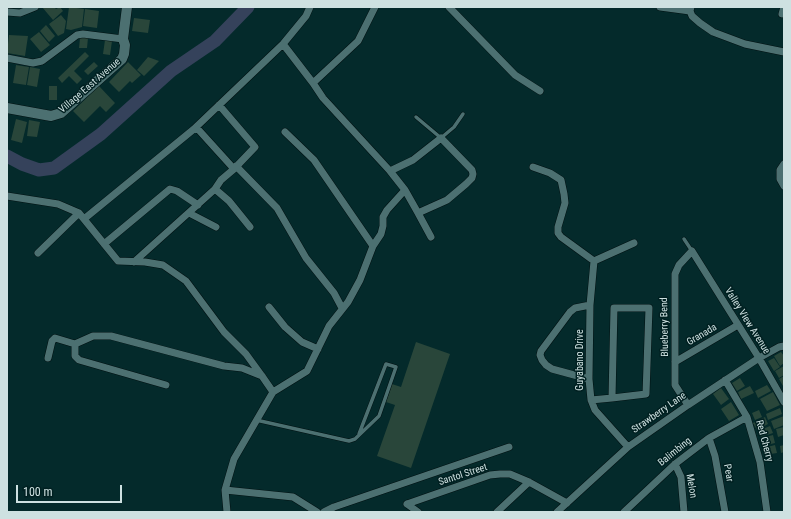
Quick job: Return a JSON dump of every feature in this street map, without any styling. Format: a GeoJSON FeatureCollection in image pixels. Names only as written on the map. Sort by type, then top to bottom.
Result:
{"type":"FeatureCollection","features":[{"type":"Feature","properties":{"kind":"street"},"geometry":{"type":"LineString","coordinates":[[11,11],[26,11],[35,7]]}},
{"type":"Feature","properties":{"kind":"street","name":"Village East Avenue"},"geometry":{"type":"LineString","coordinates":[[7,108],[51,116],[61,113],[122,59],[125,45],[123,39],[127,7]]}},
{"type":"Feature","properties":{"kind":"street"},"geometry":{"type":"LineString","coordinates":[[38,253],[82,216],[196,127],[282,44],[306,16],[310,7]]}},
{"type":"Feature","properties":{"kind":"street"},"geometry":{"type":"LineString","coordinates":[[313,83],[358,41],[375,7]]}},
{"type":"Feature","properties":{"kind":"street"},"geometry":{"type":"LineString","coordinates":[[449,7],[515,75],[540,91]]}},
{"type":"Feature","properties":{"kind":"street"},"geometry":{"type":"LineString","coordinates":[[660,7],[690,9],[692,16],[713,32],[745,44],[784,52]]}},
{"type":"Feature","properties":{"kind":"street"},"geometry":{"type":"LineString","coordinates":[[7,58],[33,62],[42,61],[77,35],[83,34],[123,39]]}},
{"type":"Feature","properties":{"kind":"street"},"geometry":{"type":"LineString","coordinates":[[282,44],[313,83],[322,98],[390,171],[405,190],[431,237]]}},
{"type":"Feature","properties":{"kind":"street"},"geometry":{"type":"LineString","coordinates":[[134,262],[215,189],[221,180],[255,147],[219,105]]}},
{"type":"Feature","properties":{"kind":"street"},"geometry":{"type":"LineString","coordinates":[[196,127],[277,208],[306,258],[334,293],[342,308]]}},
{"type":"Feature","properties":{"kind":"street"},"geometry":{"type":"LineString","coordinates":[[285,132],[314,160],[374,246]]}},
{"type":"Feature","properties":{"kind":"street"},"geometry":{"type":"LineString","coordinates":[[390,171],[413,160],[441,138],[472,170],[473,176],[447,200],[418,213]]}},
{"type":"Feature","properties":{"kind":"street"},"geometry":{"type":"LineString","coordinates":[[784,164],[780,170],[780,179],[784,186]]}},
{"type":"Feature","properties":{"kind":"street"},"geometry":{"type":"LineString","coordinates":[[532,167],[550,173],[561,180],[565,203],[558,227],[558,233],[561,237],[594,261],[634,243]]}},
{"type":"Feature","properties":{"kind":"street"},"geometry":{"type":"LineString","coordinates":[[104,244],[170,189],[177,191],[198,205]]}},
{"type":"Feature","properties":{"kind":"street"},"geometry":{"type":"LineString","coordinates":[[215,189],[229,201],[250,227]]}},
{"type":"Feature","properties":{"kind":"street"},"geometry":{"type":"LineString","coordinates":[[227,512],[225,490],[234,459],[273,392],[307,371],[329,326],[360,280],[374,246],[381,234],[383,217],[387,210],[405,190]]}},
{"type":"Feature","properties":{"kind":"street"},"geometry":{"type":"LineString","coordinates":[[7,196],[58,204],[82,216],[118,261],[145,262],[163,266],[186,281],[224,332],[246,354],[273,392]]}},
{"type":"Feature","properties":{"kind":"street"},"geometry":{"type":"LineString","coordinates":[[189,213],[216,227]]}},
{"type":"Feature","properties":{"kind":"street","name":"Valley View Avenue"},"geometry":{"type":"LineString","coordinates":[[692,252],[759,358],[784,402]]}},
{"type":"Feature","properties":{"kind":"street","name":"Blueberry Bend"},"geometry":{"type":"LineString","coordinates":[[688,405],[675,385],[675,274],[679,266],[692,252]]}},
{"type":"Feature","properties":{"kind":"street","name":"Guyabano Drive"},"geometry":{"type":"LineString","coordinates":[[594,261],[590,305],[590,400],[594,410],[628,447]]}},
{"type":"Feature","properties":{"kind":"street"},"geometry":{"type":"LineString","coordinates":[[589,379],[546,366],[540,354],[570,312],[575,308],[590,305]]}},
{"type":"Feature","properties":{"kind":"street"},"geometry":{"type":"LineString","coordinates":[[269,307],[285,327],[302,342],[318,349]]}},
{"type":"Feature","properties":{"kind":"street"},"geometry":{"type":"LineString","coordinates":[[590,400],[612,398],[646,394],[649,308],[614,308],[612,398]]}},
{"type":"Feature","properties":{"kind":"street","name":"Granada"},"geometry":{"type":"LineString","coordinates":[[676,362],[738,325]]}},
{"type":"Feature","properties":{"kind":"street"},"geometry":{"type":"LineString","coordinates":[[48,358],[52,341],[55,338],[75,344],[93,336],[111,336],[224,366],[242,368],[262,376]]}},
{"type":"Feature","properties":{"kind":"street"},"geometry":{"type":"LineString","coordinates":[[75,344],[75,356],[78,360],[166,385]]}},
{"type":"Feature","properties":{"kind":"street","name":"Strawberry Lane"},"geometry":{"type":"LineString","coordinates":[[557,512],[628,447],[725,380],[759,358],[784,346]]}},
{"type":"Feature","properties":{"kind":"street","name":"Red Cherry"},"geometry":{"type":"LineString","coordinates":[[725,380],[747,417],[760,462],[767,512]]}},
{"type":"Feature","properties":{"kind":"street","name":"Balimbing"},"geometry":{"type":"LineString","coordinates":[[624,512],[675,464],[709,438],[747,417]]}},
{"type":"Feature","properties":{"kind":"street","name":"Pear"},"geometry":{"type":"LineString","coordinates":[[709,438],[715,456],[725,512]]}},
{"type":"Feature","properties":{"kind":"street"},"geometry":{"type":"LineString","coordinates":[[324,512],[334,507],[509,447]]}},
{"type":"Feature","properties":{"kind":"street","name":"Melon"},"geometry":{"type":"LineString","coordinates":[[675,464],[681,477],[684,512]]}},
{"type":"Feature","properties":{"kind":"street","name":"Santol Street"},"geometry":{"type":"LineString","coordinates":[[418,512],[407,504],[490,475],[510,474],[529,482],[567,503]]}},
{"type":"Feature","properties":{"kind":"street"},"geometry":{"type":"LineString","coordinates":[[497,512],[529,482]]}},
{"type":"Feature","properties":{"kind":"street"},"geometry":{"type":"LineString","coordinates":[[225,490],[293,497],[317,512]]}},
{"type":"Feature","properties":{"kind":"lane"},"geometry":{"type":"LineString","coordinates":[[416,118],[441,138],[454,127],[463,114]]}},
{"type":"Feature","properties":{"kind":"lane"},"geometry":{"type":"LineString","coordinates":[[684,239],[692,252]]}},
{"type":"Feature","properties":{"kind":"lane"},"geometry":{"type":"LineString","coordinates":[[256,420],[350,441],[354,439],[379,416],[396,367],[386,364],[359,434]]}},
{"type":"Feature","properties":{"kind":"building"},"geometry":{"type":"Polygon","coordinates":[[[42,7],[54,7],[56,9],[60,7],[63,11],[53,20],[42,7]]]}},
{"type":"Feature","properties":{"kind":"building"},"geometry":{"type":"Polygon","coordinates":[[[69,7],[84,9],[82,27],[71,30],[66,29],[69,7]]]}},
{"type":"Feature","properties":{"kind":"building"},"geometry":{"type":"Polygon","coordinates":[[[85,9],[99,11],[97,28],[83,26],[85,9]]]}},
{"type":"Feature","properties":{"kind":"building"},"geometry":{"type":"Polygon","coordinates":[[[61,15],[66,21],[64,33],[58,36],[49,24],[61,15]]]}},
{"type":"Feature","properties":{"kind":"building"},"geometry":{"type":"Polygon","coordinates":[[[134,18],[150,20],[148,33],[132,31],[134,18]]]}},
{"type":"Feature","properties":{"kind":"building"},"geometry":{"type":"Polygon","coordinates":[[[46,25],[55,36],[49,42],[40,31],[46,25]]]}},
{"type":"Feature","properties":{"kind":"building"},"geometry":{"type":"Polygon","coordinates":[[[39,32],[50,45],[41,52],[30,39],[39,32]]]}},
{"type":"Feature","properties":{"kind":"building"},"geometry":{"type":"Polygon","coordinates":[[[9,35],[28,36],[25,56],[7,53],[9,35]]]}},
{"type":"Feature","properties":{"kind":"building"},"geometry":{"type":"Polygon","coordinates":[[[80,38],[88,38],[87,48],[79,48],[80,38]]]}},
{"type":"Feature","properties":{"kind":"building"},"geometry":{"type":"Polygon","coordinates":[[[105,40],[112,41],[110,55],[103,54],[105,40]]]}},
{"type":"Feature","properties":{"kind":"building"},"geometry":{"type":"Polygon","coordinates":[[[85,52],[89,56],[74,71],[82,79],[77,84],[69,76],[62,83],[58,78],[85,52]]]}},
{"type":"Feature","properties":{"kind":"building"},"geometry":{"type":"Polygon","coordinates":[[[148,57],[159,61],[144,76],[137,70],[148,57]]]}},
{"type":"Feature","properties":{"kind":"building"},"geometry":{"type":"Polygon","coordinates":[[[94,62],[98,66],[88,75],[84,71],[94,62]]]}},
{"type":"Feature","properties":{"kind":"building"},"geometry":{"type":"Polygon","coordinates":[[[128,62],[141,75],[132,83],[130,81],[119,92],[109,82],[128,62]]]}},
{"type":"Feature","properties":{"kind":"building"},"geometry":{"type":"Polygon","coordinates":[[[16,65],[29,67],[26,85],[13,83],[16,65]]]}},
{"type":"Feature","properties":{"kind":"building"},"geometry":{"type":"Polygon","coordinates":[[[30,67],[40,69],[37,87],[27,85],[30,67]]]}},
{"type":"Feature","properties":{"kind":"building"},"geometry":{"type":"Polygon","coordinates":[[[49,86],[57,86],[57,100],[49,100],[49,86]]]}},
{"type":"Feature","properties":{"kind":"building"},"geometry":{"type":"Polygon","coordinates":[[[99,86],[115,103],[106,112],[100,106],[84,122],[73,111],[99,86]]]}},
{"type":"Feature","properties":{"kind":"building"},"geometry":{"type":"Polygon","coordinates":[[[16,119],[27,122],[22,143],[11,140],[16,119]]]}},
{"type":"Feature","properties":{"kind":"building"},"geometry":{"type":"Polygon","coordinates":[[[29,120],[40,122],[37,137],[27,136],[29,120]]]}},
{"type":"Feature","properties":{"kind":"building"},"geometry":{"type":"Polygon","coordinates":[[[416,342],[450,354],[411,468],[377,456],[395,405],[386,402],[392,384],[401,387],[416,342]]]}},
{"type":"Feature","properties":{"kind":"building"},"geometry":{"type":"Polygon","coordinates":[[[781,352],[784,356],[784,363],[780,366],[774,356],[781,352]]]}},
{"type":"Feature","properties":{"kind":"building"},"geometry":{"type":"Polygon","coordinates":[[[774,358],[780,367],[774,371],[768,361],[774,358]]]}},
{"type":"Feature","properties":{"kind":"building"},"geometry":{"type":"Polygon","coordinates":[[[784,366],[784,375],[779,378],[775,371],[784,366]]]}},
{"type":"Feature","properties":{"kind":"building"},"geometry":{"type":"Polygon","coordinates":[[[784,376],[784,385],[783,386],[779,379],[784,376]]]}},
{"type":"Feature","properties":{"kind":"building"},"geometry":{"type":"Polygon","coordinates":[[[740,378],[745,386],[737,391],[732,383],[740,378]]]}},
{"type":"Feature","properties":{"kind":"building"},"geometry":{"type":"Polygon","coordinates":[[[767,385],[771,391],[758,398],[755,391],[767,385]]]}},
{"type":"Feature","properties":{"kind":"building"},"geometry":{"type":"Polygon","coordinates":[[[750,386],[754,393],[741,399],[738,392],[750,386]]]}},
{"type":"Feature","properties":{"kind":"building"},"geometry":{"type":"Polygon","coordinates":[[[721,388],[729,399],[721,405],[713,394],[721,388]]]}},
{"type":"Feature","properties":{"kind":"building"},"geometry":{"type":"Polygon","coordinates":[[[773,392],[780,405],[767,411],[760,399],[773,392]]]}},
{"type":"Feature","properties":{"kind":"building"},"geometry":{"type":"Polygon","coordinates":[[[731,402],[739,415],[729,421],[721,409],[731,402]]]}},
{"type":"Feature","properties":{"kind":"building"},"geometry":{"type":"Polygon","coordinates":[[[780,408],[782,414],[768,420],[766,414],[780,408]]]}},
{"type":"Feature","properties":{"kind":"building"},"geometry":{"type":"Polygon","coordinates":[[[759,410],[762,417],[755,420],[752,413],[759,410]]]}},
{"type":"Feature","properties":{"kind":"building"},"geometry":{"type":"Polygon","coordinates":[[[784,416],[784,425],[774,429],[771,421],[784,416]]]}},
{"type":"Feature","properties":{"kind":"building"},"geometry":{"type":"Polygon","coordinates":[[[765,417],[768,424],[757,430],[753,423],[765,417]]]}},
{"type":"Feature","properties":{"kind":"building"},"geometry":{"type":"Polygon","coordinates":[[[770,426],[773,433],[761,437],[758,431],[770,426]]]}},
{"type":"Feature","properties":{"kind":"building"},"geometry":{"type":"Polygon","coordinates":[[[784,427],[784,435],[778,437],[776,429],[784,427]]]}},
{"type":"Feature","properties":{"kind":"building"},"geometry":{"type":"Polygon","coordinates":[[[773,435],[775,443],[763,446],[761,438],[773,435]]]}},
{"type":"Feature","properties":{"kind":"building"},"geometry":{"type":"Polygon","coordinates":[[[775,445],[777,453],[764,455],[763,448],[775,445]]]}},
{"type":"Feature","properties":{"kind":"building"},"geometry":{"type":"Polygon","coordinates":[[[784,445],[784,452],[781,453],[780,446],[784,445]]]}},
{"type":"Feature","properties":{"kind":"waterway"},"geometry":{"type":"LineString","coordinates":[[7,156],[22,164],[39,170],[54,168],[101,134],[171,71],[215,41],[248,7]]}}]}
